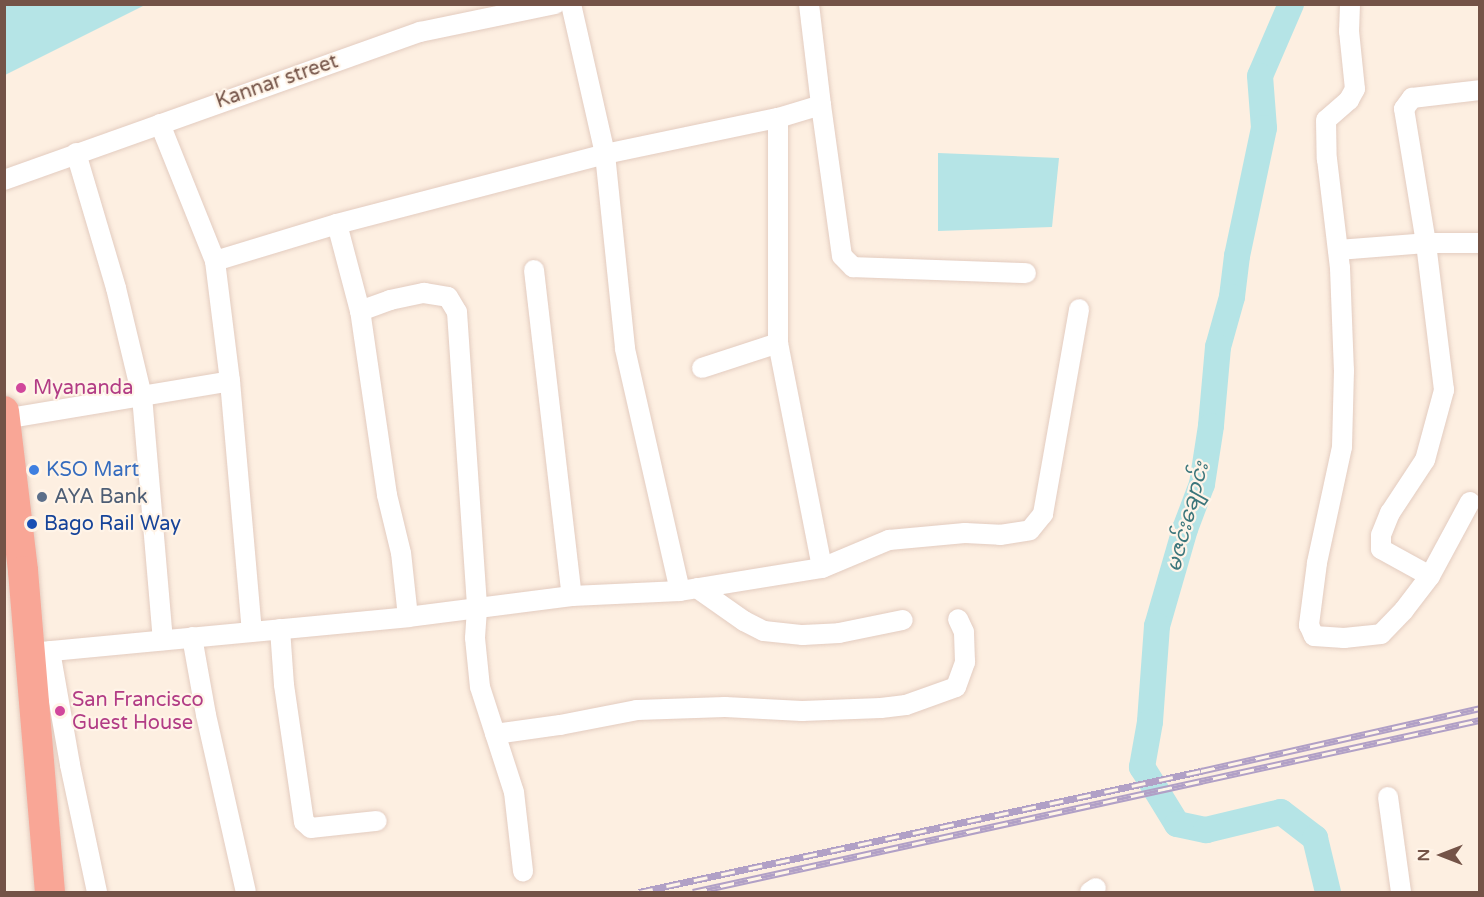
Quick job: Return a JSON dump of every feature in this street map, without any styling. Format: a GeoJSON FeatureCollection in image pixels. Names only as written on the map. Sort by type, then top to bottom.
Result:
{"type":"FeatureCollection","features":[{"type":"Feature","properties":{"kind":"highway"},"geometry":{"type":"LineString","coordinates":[[5,416],[10,570],[32,892]]}},
{"type":"Feature","properties":{"kind":"highway"},"geometry":{"type":"LineString","coordinates":[[10,570],[40,652],[50,892]]}},
{"type":"Feature","properties":{"kind":"street","name":"Kannar street"},"geometry":{"type":"LineString","coordinates":[[4,180],[420,32],[555,4]]}},
{"type":"Feature","properties":{"kind":"street"},"geometry":{"type":"LineString","coordinates":[[571,4],[604,154],[625,349],[688,589],[764,631],[803,635],[839,633],[903,620]]}},
{"type":"Feature","properties":{"kind":"street"},"geometry":{"type":"LineString","coordinates":[[809,4],[842,256],[853,267],[1026,273]]}},
{"type":"Feature","properties":{"kind":"street"},"geometry":{"type":"LineString","coordinates":[[1350,4],[1349,31],[1355,90],[1349,100],[1326,120],[1327,159],[1338,250],[1344,370],[1342,447],[1317,563],[1309,625],[1314,636],[1344,638],[1381,634],[1404,610],[1430,576],[1470,502]]}},
{"type":"Feature","properties":{"kind":"street"},"geometry":{"type":"LineString","coordinates":[[1430,576],[1382,549],[1381,535],[1390,513],[1425,460],[1444,390],[1426,243],[1404,109],[1412,98],[1479,90]]}},
{"type":"Feature","properties":{"kind":"street"},"geometry":{"type":"LineString","coordinates":[[215,261],[337,224],[604,154],[777,118],[821,105]]}},
{"type":"Feature","properties":{"kind":"street"},"geometry":{"type":"LineString","coordinates":[[777,118],[778,343],[822,568]]}},
{"type":"Feature","properties":{"kind":"street"},"geometry":{"type":"LineString","coordinates":[[160,124],[215,261],[230,381],[252,631]]}},
{"type":"Feature","properties":{"kind":"street"},"geometry":{"type":"LineString","coordinates":[[76,153],[116,288],[142,396],[163,640]]}},
{"type":"Feature","properties":{"kind":"street"},"geometry":{"type":"LineString","coordinates":[[337,224],[360,312],[387,495],[401,553],[408,617]]}},
{"type":"Feature","properties":{"kind":"street"},"geometry":{"type":"LineString","coordinates":[[1338,250],[1426,243],[1479,243]]}},
{"type":"Feature","properties":{"kind":"street"},"geometry":{"type":"LineString","coordinates":[[534,270],[572,596]]}},
{"type":"Feature","properties":{"kind":"street"},"geometry":{"type":"LineString","coordinates":[[360,312],[390,300],[424,293],[448,297],[457,312],[477,609],[475,638],[480,687],[514,792],[523,871]]}},
{"type":"Feature","properties":{"kind":"street"},"geometry":{"type":"LineString","coordinates":[[97,892],[70,765],[40,652],[408,617],[572,596],[688,589],[822,568],[889,540],[965,533],[1000,535],[1030,530],[1043,514],[1079,309]]}},
{"type":"Feature","properties":{"kind":"street"},"geometry":{"type":"LineString","coordinates":[[702,368],[778,343]]}},
{"type":"Feature","properties":{"kind":"street"},"geometry":{"type":"LineString","coordinates":[[5,416],[230,381]]}},
{"type":"Feature","properties":{"kind":"street"},"geometry":{"type":"LineString","coordinates":[[495,734],[560,725],[637,710],[725,707],[802,711],[906,705],[956,687],[965,662],[964,632],[958,619]]}},
{"type":"Feature","properties":{"kind":"street"},"geometry":{"type":"LineString","coordinates":[[280,629],[284,685],[304,822],[311,828],[377,821]]}},
{"type":"Feature","properties":{"kind":"street"},"geometry":{"type":"LineString","coordinates":[[192,637],[206,715],[246,892]]}},
{"type":"Feature","properties":{"kind":"street"},"geometry":{"type":"LineString","coordinates":[[1388,797],[1401,892]]}},
{"type":"Feature","properties":{"kind":"water"},"geometry":{"type":"Polygon","coordinates":[[[5,4],[145,4],[145,5],[5,75],[5,4]]]}},
{"type":"Feature","properties":{"kind":"water"},"geometry":{"type":"Polygon","coordinates":[[[938,153],[1059,158],[1052,227],[938,231],[938,153]]]}},
{"type":"Feature","properties":{"kind":"waterway","name":"မဇင်းချောင်း"},"geometry":{"type":"LineString","coordinates":[[1291,4],[1260,76],[1264,128],[1237,256],[1232,297],[1218,347],[1211,426],[1202,484],[1185,529],[1157,626],[1150,722],[1142,767],[1177,824],[1206,830],[1281,812],[1315,838],[1328,892]]}},
{"type":"Feature","properties":{"kind":"railway"},"geometry":{"type":"LineString","coordinates":[[639,892],[1201,771],[1480,708]]}},
{"type":"Feature","properties":{"kind":"railway"},"geometry":{"type":"LineString","coordinates":[[693,892],[1480,720]]}},
{"type":"Feature","properties":{"kind":"place","name":"Myananda"},"geometry":{"type":"Point","coordinates":[21,388]}},
{"type":"Feature","properties":{"kind":"place","name":"KSO Mart"},"geometry":{"type":"Point","coordinates":[34,470]}},
{"type":"Feature","properties":{"kind":"place","name":"AYA Bank"},"geometry":{"type":"Point","coordinates":[42,497]}},
{"type":"Feature","properties":{"kind":"place","name":"Bago Rail Way"},"geometry":{"type":"Point","coordinates":[32,524]}},
{"type":"Feature","properties":{"kind":"place","name":"San Francisco Guest House"},"geometry":{"type":"Point","coordinates":[60,711]}}]}
